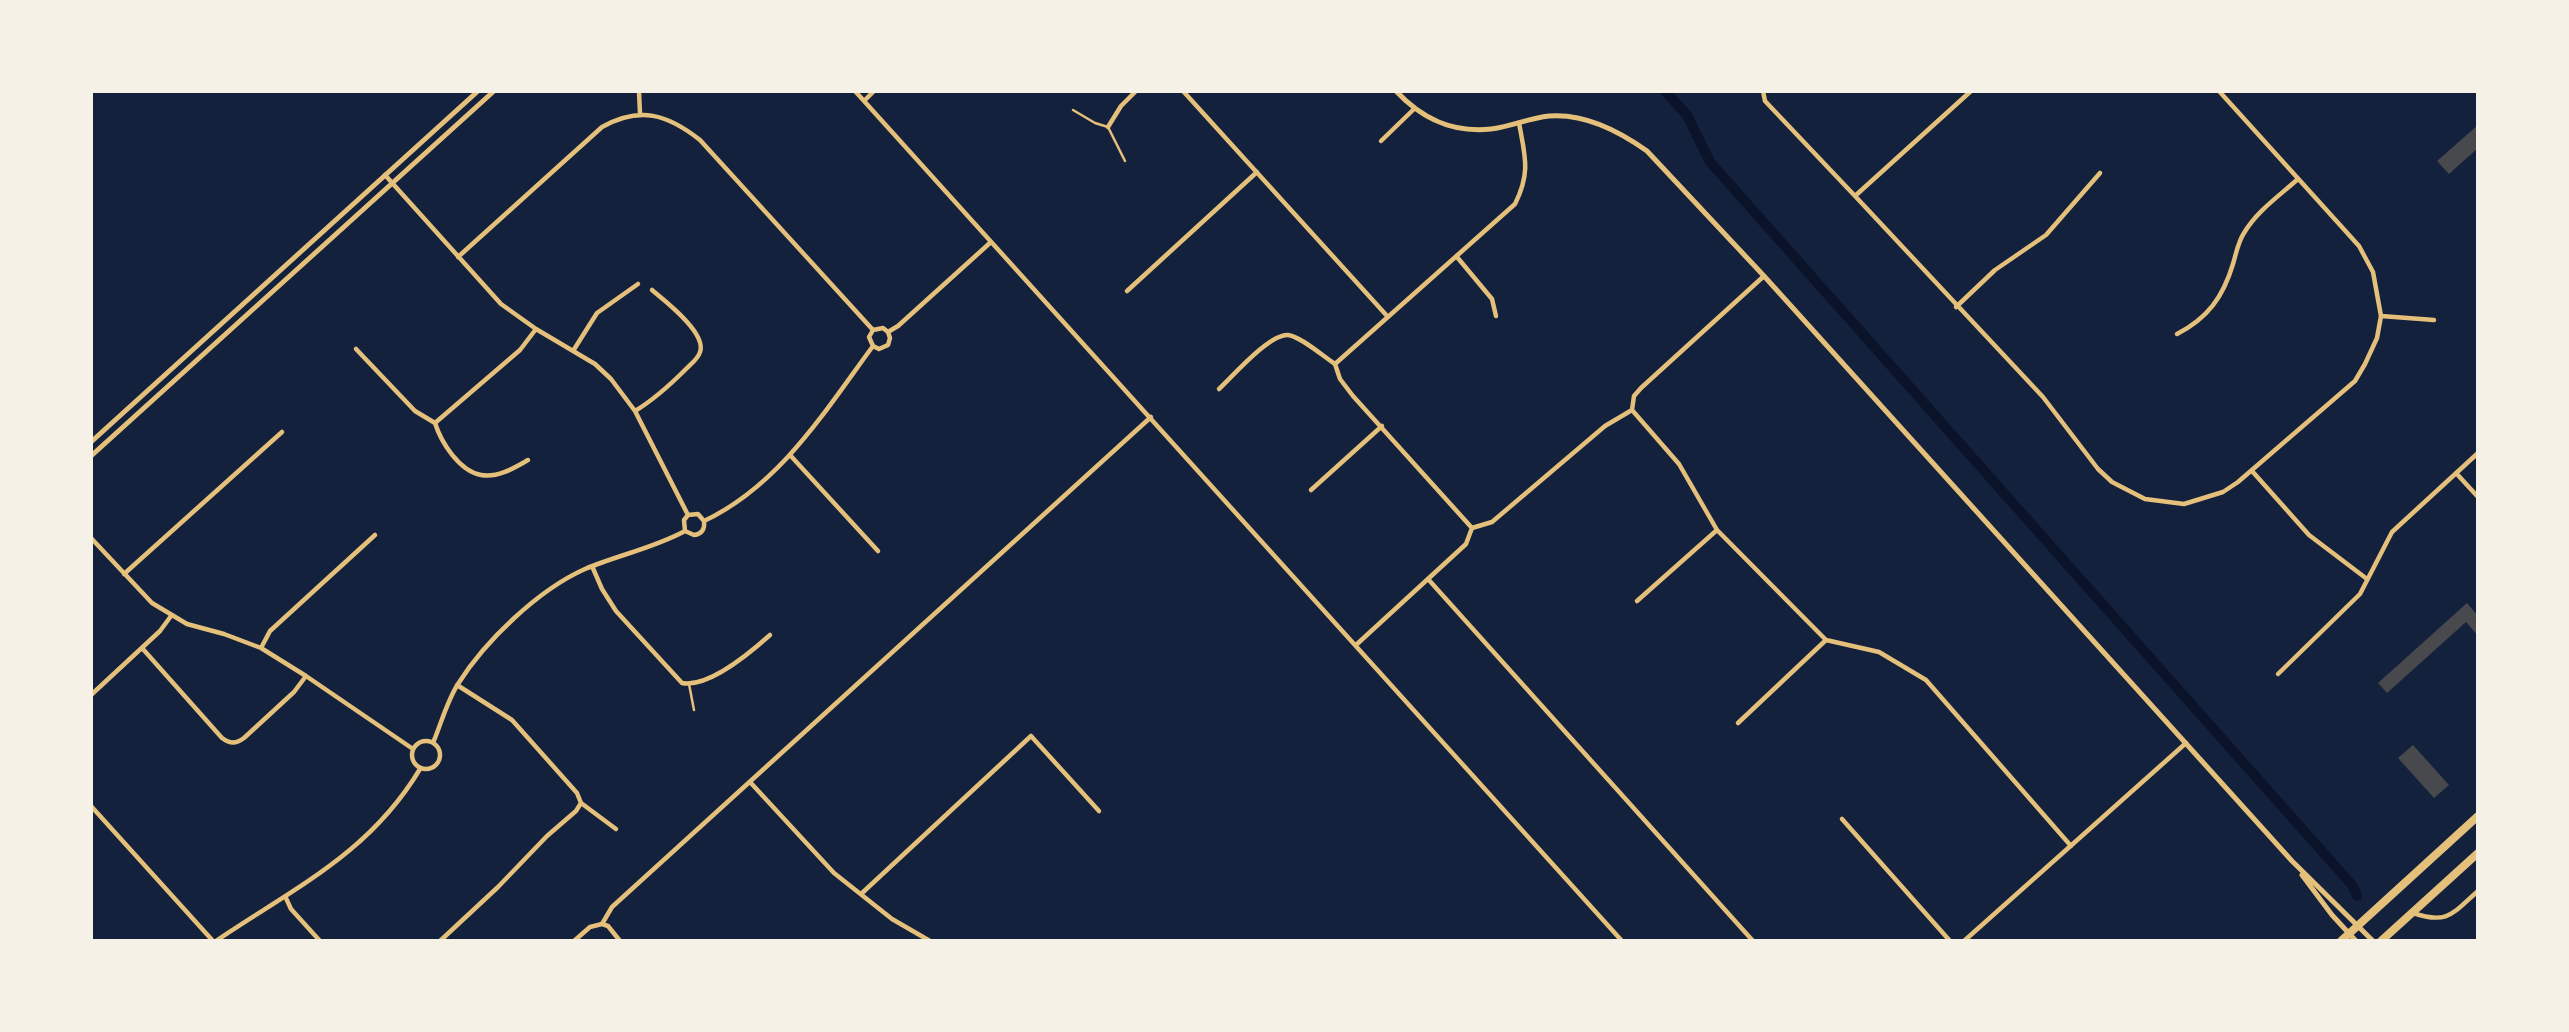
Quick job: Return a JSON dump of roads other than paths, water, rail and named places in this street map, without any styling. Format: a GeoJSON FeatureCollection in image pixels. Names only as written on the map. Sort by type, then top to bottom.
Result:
{"type":"FeatureCollection","features":[{"type":"Feature","properties":{"kind":"highway"},"geometry":{"type":"LineString","coordinates":[[2341,941],[2353,938],[2356,927],[2478,816]]}},
{"type":"Feature","properties":{"kind":"highway"},"geometry":{"type":"LineString","coordinates":[[2381,941],[2478,853]]}},
{"type":"Feature","properties":{"kind":"street"},"geometry":{"type":"LineString","coordinates":[[91,442],[478,91]]}},
{"type":"Feature","properties":{"kind":"street"},"geometry":{"type":"LineString","coordinates":[[91,456],[494,91]]}},
{"type":"Feature","properties":{"kind":"street"},"geometry":{"type":"LineString","coordinates":[[639,91],[640,114]]}},
{"type":"Feature","properties":{"kind":"street"},"geometry":{"type":"LineString","coordinates":[[855,91],[1622,941]]}},
{"type":"Feature","properties":{"kind":"street"},"geometry":{"type":"LineString","coordinates":[[864,101],[874,91]]}},
{"type":"Feature","properties":{"kind":"street"},"geometry":{"type":"LineString","coordinates":[[1108,128],[1121,106],[1136,91]]}},
{"type":"Feature","properties":{"kind":"street"},"geometry":{"type":"LineString","coordinates":[[1183,91],[1388,317]]}},
{"type":"Feature","properties":{"kind":"street"},"geometry":{"type":"LineString","coordinates":[[1396,91],[1414,109],[1437,124],[1450,127],[1490,129],[1549,116],[1603,125],[1625,135],[1665,168],[2292,861],[2373,941]]}},
{"type":"Feature","properties":{"kind":"street"},"geometry":{"type":"LineString","coordinates":[[1763,91],[1765,101],[2043,397],[2098,469],[2126,491],[2145,499],[2184,503],[2206,499],[2223,492],[2252,471],[2355,380],[2377,338],[2381,316],[2373,272],[2359,246],[2218,91]]}},
{"type":"Feature","properties":{"kind":"street"},"geometry":{"type":"LineString","coordinates":[[1855,196],[1971,91]]}},
{"type":"Feature","properties":{"kind":"street"},"geometry":{"type":"LineString","coordinates":[[1381,141],[1414,109]]}},
{"type":"Feature","properties":{"kind":"street"},"geometry":{"type":"LineString","coordinates":[[458,257],[597,131],[615,120],[640,114],[659,116],[681,125],[700,140],[873,330]]}},
{"type":"Feature","properties":{"kind":"street"},"geometry":{"type":"LineString","coordinates":[[1335,364],[1515,204],[1524,187],[1528,167],[1518,123]]}},
{"type":"Feature","properties":{"kind":"street"},"geometry":{"type":"LineString","coordinates":[[1127,290],[1256,172]]}},
{"type":"Feature","properties":{"kind":"street"},"geometry":{"type":"LineString","coordinates":[[1956,307],[1995,270],[2046,235],[2100,173]]}},
{"type":"Feature","properties":{"kind":"street"},"geometry":{"type":"LineString","coordinates":[[385,175],[501,304],[536,330],[595,364],[611,379],[635,411],[688,515]]}},
{"type":"Feature","properties":{"kind":"street"},"geometry":{"type":"LineString","coordinates":[[2177,334],[2193,326],[2217,302],[2229,279],[2242,236],[2255,217],[2298,179]]}},
{"type":"Feature","properties":{"kind":"street"},"geometry":{"type":"LineString","coordinates":[[888,332],[991,242]]}},
{"type":"Feature","properties":{"kind":"street"},"geometry":{"type":"LineString","coordinates":[[1457,257],[1492,299],[1496,316]]}},
{"type":"Feature","properties":{"kind":"street"},"geometry":{"type":"LineString","coordinates":[[1764,276],[1641,388],[1634,396],[1632,410],[1679,464],[1717,530],[1826,640],[1879,652],[1926,680],[2071,846]]}},
{"type":"Feature","properties":{"kind":"street"},"geometry":{"type":"LineString","coordinates":[[573,351],[597,313],[638,284]]}},
{"type":"Feature","properties":{"kind":"street"},"geometry":{"type":"LineString","coordinates":[[635,411],[671,385],[701,350],[700,340],[692,328],[652,290]]}},
{"type":"Feature","properties":{"kind":"street"},"geometry":{"type":"LineString","coordinates":[[2381,316],[2434,320]]}},
{"type":"Feature","properties":{"kind":"street"},"geometry":{"type":"LineString","coordinates":[[883,328],[890,338],[888,345],[883,348],[873,346],[869,337],[873,330],[883,328]]}},
{"type":"Feature","properties":{"kind":"street"},"geometry":{"type":"LineString","coordinates":[[435,423],[520,350],[536,330]]}},
{"type":"Feature","properties":{"kind":"street"},"geometry":{"type":"LineString","coordinates":[[1219,390],[1273,339],[1287,335],[1296,338],[1335,364],[1340,379],[1353,396],[1472,528]]}},
{"type":"Feature","properties":{"kind":"street"},"geometry":{"type":"LineString","coordinates":[[704,521],[746,496],[790,455],[873,346]]}},
{"type":"Feature","properties":{"kind":"street"},"geometry":{"type":"LineString","coordinates":[[356,349],[415,411],[435,423],[440,438],[460,462],[481,475],[507,472],[528,460]]}},
{"type":"Feature","properties":{"kind":"street"},"geometry":{"type":"LineString","coordinates":[[1472,528],[1492,522],[1605,426],[1632,410]]}},
{"type":"Feature","properties":{"kind":"street"},"geometry":{"type":"LineString","coordinates":[[602,924],[612,907],[1151,417]]}},
{"type":"Feature","properties":{"kind":"street"},"geometry":{"type":"LineString","coordinates":[[1311,490],[1382,426]]}},
{"type":"Feature","properties":{"kind":"street"},"geometry":{"type":"LineString","coordinates":[[124,574],[282,432]]}},
{"type":"Feature","properties":{"kind":"street"},"geometry":{"type":"LineString","coordinates":[[2278,674],[2360,594],[2392,533],[2478,453]]}},
{"type":"Feature","properties":{"kind":"street"},"geometry":{"type":"LineString","coordinates":[[790,455],[878,551]]}},
{"type":"Feature","properties":{"kind":"street"},"geometry":{"type":"LineString","coordinates":[[2252,471],[2309,535],[2367,579]]}},
{"type":"Feature","properties":{"kind":"street"},"geometry":{"type":"LineString","coordinates":[[2456,473],[2478,497]]}},
{"type":"Feature","properties":{"kind":"street"},"geometry":{"type":"LineString","coordinates":[[433,743],[457,685],[482,652],[525,610],[552,589],[592,566],[685,531],[694,535],[700,533],[704,528],[704,521],[698,514],[688,515],[684,520],[685,531]]}},
{"type":"Feature","properties":{"kind":"street"},"geometry":{"type":"LineString","coordinates":[[1356,645],[1466,544],[1472,528]]}},
{"type":"Feature","properties":{"kind":"street"},"geometry":{"type":"LineString","coordinates":[[1637,601],[1717,530]]}},
{"type":"Feature","properties":{"kind":"street"},"geometry":{"type":"LineString","coordinates":[[261,648],[270,631],[375,536]]}},
{"type":"Feature","properties":{"kind":"street"},"geometry":{"type":"LineString","coordinates":[[91,538],[152,603],[171,616],[187,624],[261,648],[413,749]]}},
{"type":"Feature","properties":{"kind":"street"},"geometry":{"type":"LineString","coordinates":[[592,566],[616,611],[677,679],[689,684],[701,681],[739,661],[770,635]]}},
{"type":"Feature","properties":{"kind":"street"},"geometry":{"type":"LineString","coordinates":[[1427,579],[1753,941]]}},
{"type":"Feature","properties":{"kind":"street"},"geometry":{"type":"LineString","coordinates":[[91,695],[160,631],[171,616]]}},
{"type":"Feature","properties":{"kind":"street"},"geometry":{"type":"LineString","coordinates":[[1738,723],[1826,640]]}},
{"type":"Feature","properties":{"kind":"street"},"geometry":{"type":"LineString","coordinates":[[142,648],[222,738],[230,743],[237,743],[244,738],[294,692],[306,676]]}},
{"type":"Feature","properties":{"kind":"street"},"geometry":{"type":"LineString","coordinates":[[457,685],[512,720],[577,793],[581,803],[616,829]]}},
{"type":"Feature","properties":{"kind":"street"},"geometry":{"type":"LineString","coordinates":[[861,894],[1031,736],[1099,811]]}},
{"type":"Feature","properties":{"kind":"street"},"geometry":{"type":"LineString","coordinates":[[424,741],[433,743],[440,755],[437,764],[429,770],[420,769],[411,758],[413,749],[424,741]]}},
{"type":"Feature","properties":{"kind":"street"},"geometry":{"type":"LineString","coordinates":[[1964,941],[2186,742]]}},
{"type":"Feature","properties":{"kind":"street"},"geometry":{"type":"LineString","coordinates":[[91,806],[215,941],[335,864],[361,842],[396,803],[420,769]]}},
{"type":"Feature","properties":{"kind":"street"},"geometry":{"type":"LineString","coordinates":[[750,782],[834,873],[892,919],[930,941]]}},
{"type":"Feature","properties":{"kind":"street"},"geometry":{"type":"LineString","coordinates":[[440,941],[576,811],[581,803]]}},
{"type":"Feature","properties":{"kind":"street"},"geometry":{"type":"LineString","coordinates":[[1842,819],[1950,941]]}},
{"type":"Feature","properties":{"kind":"street"},"geometry":{"type":"LineString","coordinates":[[2292,861],[2353,938]]}},
{"type":"Feature","properties":{"kind":"street"},"geometry":{"type":"LineString","coordinates":[[2412,912],[2430,919],[2448,917],[2478,891]]}},
{"type":"Feature","properties":{"kind":"street"},"geometry":{"type":"LineString","coordinates":[[285,896],[291,909],[320,941]]}},
{"type":"Feature","properties":{"kind":"street"},"geometry":{"type":"LineString","coordinates":[[574,941],[590,927],[602,924],[608,926],[620,941]]}},
{"type":"Feature","properties":{"kind":"lane"},"geometry":{"type":"LineString","coordinates":[[1073,110],[1108,128],[1125,160]]}},
{"type":"Feature","properties":{"kind":"lane"},"geometry":{"type":"LineString","coordinates":[[689,684],[694,710]]}},
{"type":"Feature","properties":{"kind":"waterway"},"geometry":{"type":"LineString","coordinates":[[1665,91],[1687,115],[1710,162],[2352,885],[2357,896]]}}]}
